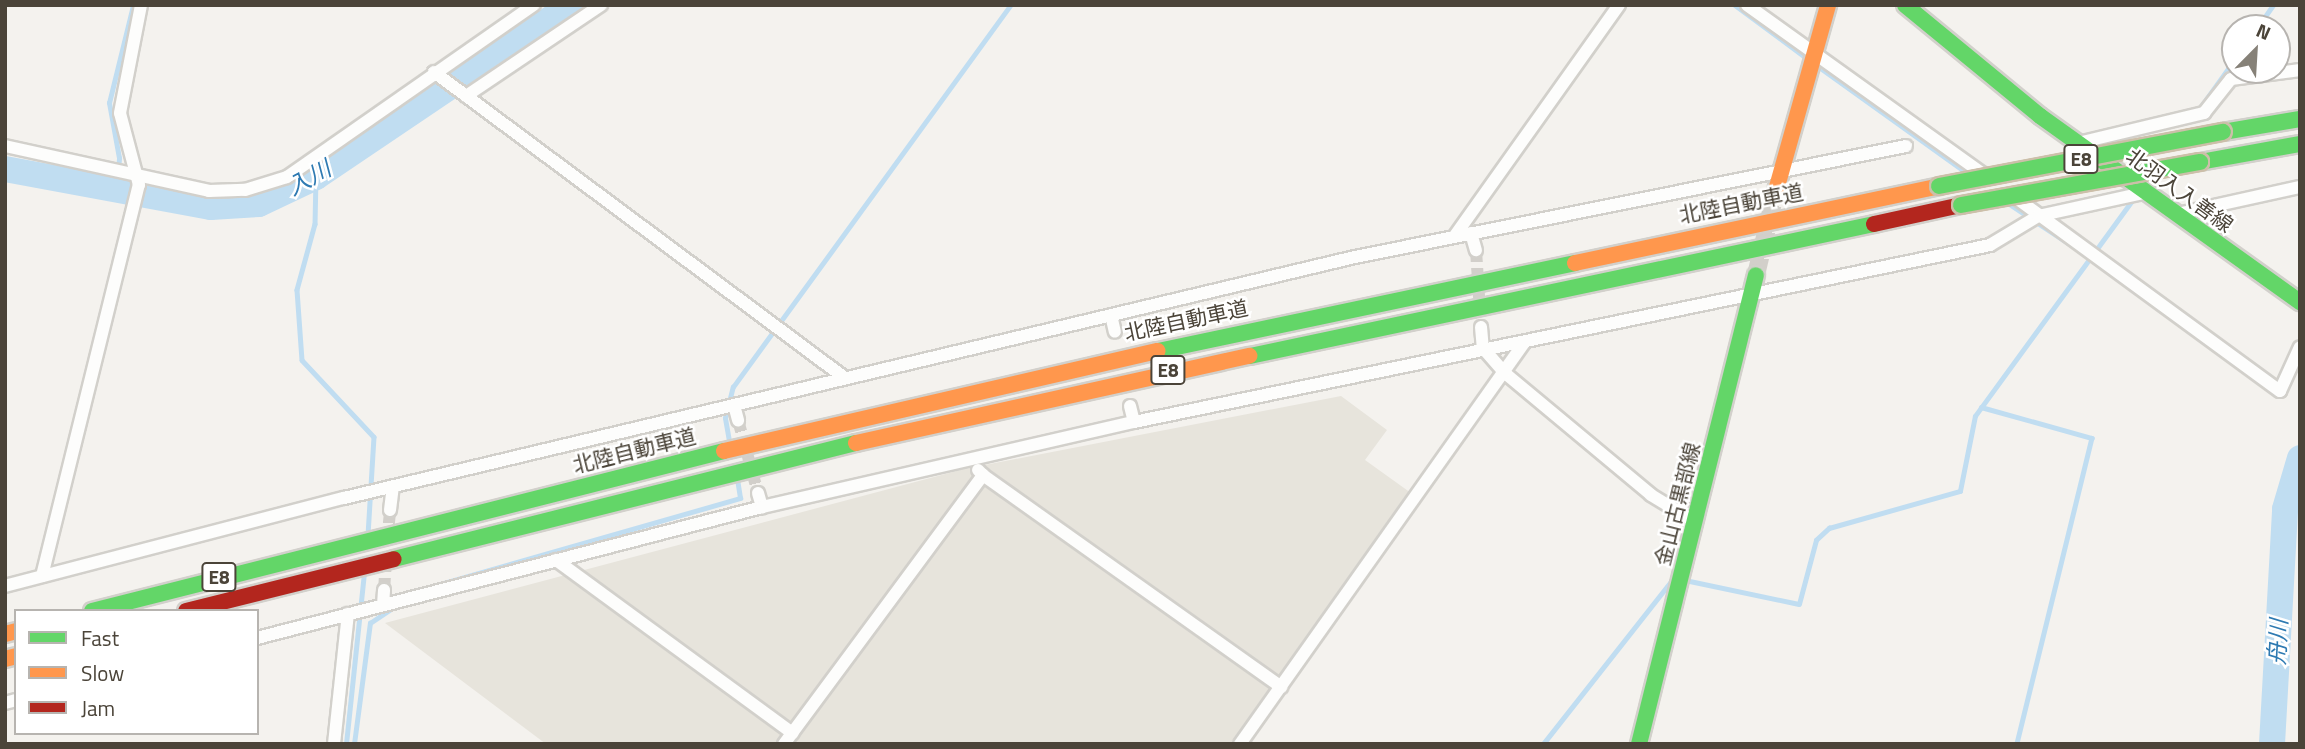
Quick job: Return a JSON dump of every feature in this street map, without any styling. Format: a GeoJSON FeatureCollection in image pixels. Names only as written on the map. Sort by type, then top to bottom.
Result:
{"type":"FeatureCollection","features":[{"type":"Feature","properties":{"kind":"main road"},"geometry":{"type":"LineString","coordinates":[[1775,194],[1811,50],[1828,5]]}},
{"type":"Feature","properties":{"kind":"main road","name":"北羽入入善線"},"geometry":{"type":"LineString","coordinates":[[1905,5],[2078,143],[2300,302]]}},
{"type":"Feature","properties":{"kind":"main road","name":"北陸自動車道"},"geometry":{"type":"LineString","coordinates":[[100,609],[382,534],[1128,354],[1939,186],[2300,119]]}},
{"type":"Feature","properties":{"kind":"main road","name":"北陸自動車道"},"geometry":{"type":"LineString","coordinates":[[194,609],[380,560],[1147,375],[1961,205],[2300,144]]}},
{"type":"Feature","properties":{"kind":"main road","name":"金山古黒部線"},"geometry":{"type":"LineString","coordinates":[[1639,744],[1756,275]]}},
{"type":"Feature","properties":{"kind":"street"},"geometry":{"type":"LineString","coordinates":[[42,576],[139,184],[132,172],[121,91],[141,5]]}},
{"type":"Feature","properties":{"kind":"street"},"geometry":{"type":"LineString","coordinates":[[5,146],[209,191],[246,190],[287,177],[434,72],[534,5]]}},
{"type":"Feature","properties":{"kind":"street"},"geometry":{"type":"LineString","coordinates":[[466,96],[601,5]]}},
{"type":"Feature","properties":{"kind":"street"},"geometry":{"type":"LineString","coordinates":[[1454,237],[1619,5]]}},
{"type":"Feature","properties":{"kind":"street"},"geometry":{"type":"LineString","coordinates":[[1747,5],[2280,391],[2300,347]]}},
{"type":"Feature","properties":{"kind":"street"},"geometry":{"type":"LineString","coordinates":[[2078,143],[2204,113],[2231,79],[2300,70]]}},
{"type":"Feature","properties":{"kind":"street"},"geometry":{"type":"LineString","coordinates":[[434,72],[845,378]]}},
{"type":"Feature","properties":{"kind":"street"},"geometry":{"type":"LineString","coordinates":[[5,586],[393,487],[1111,315],[1471,233],[1780,168],[1906,146]]}},
{"type":"Feature","properties":{"kind":"street"},"geometry":{"type":"LineString","coordinates":[[2177,214],[2300,187]]}},
{"type":"Feature","properties":{"kind":"street"},"geometry":{"type":"LineString","coordinates":[[259,637],[762,507],[970,462],[1134,422],[1368,378],[1483,348],[1525,342],[1990,245],[2038,216],[2148,192]]}},
{"type":"Feature","properties":{"kind":"street"},"geometry":{"type":"LineString","coordinates":[[1471,233],[1476,250]]}},
{"type":"Feature","properties":{"kind":"street"},"geometry":{"type":"LineString","coordinates":[[1111,315],[1115,332]]}},
{"type":"Feature","properties":{"kind":"street"},"geometry":{"type":"LineString","coordinates":[[1481,327],[1483,348],[1506,374],[1651,495],[1694,521]]}},
{"type":"Feature","properties":{"kind":"street"},"geometry":{"type":"LineString","coordinates":[[1240,744],[1506,374],[1525,342]]}},
{"type":"Feature","properties":{"kind":"street"},"geometry":{"type":"LineString","coordinates":[[734,405],[738,420]]}},
{"type":"Feature","properties":{"kind":"street"},"geometry":{"type":"LineString","coordinates":[[1130,406],[1134,422]]}},
{"type":"Feature","properties":{"kind":"street"},"geometry":{"type":"LineString","coordinates":[[970,462],[983,475],[1281,687]]}},
{"type":"Feature","properties":{"kind":"street"},"geometry":{"type":"LineString","coordinates":[[784,744],[983,475]]}},
{"type":"Feature","properties":{"kind":"street"},"geometry":{"type":"LineString","coordinates":[[390,510],[393,487]]}},
{"type":"Feature","properties":{"kind":"street"},"geometry":{"type":"LineString","coordinates":[[758,493],[762,507]]}},
{"type":"Feature","properties":{"kind":"street"},"geometry":{"type":"LineString","coordinates":[[556,560],[792,733]]}},
{"type":"Feature","properties":{"kind":"street"},"geometry":{"type":"LineString","coordinates":[[383,606],[384,590]]}},
{"type":"Feature","properties":{"kind":"street"},"geometry":{"type":"LineString","coordinates":[[334,744],[348,614]]}},
{"type":"Feature","properties":{"kind":"shaded area"},"geometry":{"type":"Polygon","coordinates":[[[1341,396],[1387,430],[1365,460],[1411,493],[1231,744],[546,744],[385,623],[964,469],[1341,396]]]}},
{"type":"Feature","properties":{"kind":"waterway"},"geometry":{"type":"LineString","coordinates":[[116,193],[119,158],[109,103],[133,5]]}},
{"type":"Feature","properties":{"kind":"waterway","name":"入川"},"geometry":{"type":"LineString","coordinates":[[5,169],[211,207],[259,204],[316,177],[571,5]]}},
{"type":"Feature","properties":{"kind":"waterway"},"geometry":{"type":"LineString","coordinates":[[729,441],[725,418],[733,387],[1011,5]]}},
{"type":"Feature","properties":{"kind":"waterway"},"geometry":{"type":"LineString","coordinates":[[1735,5],[1808,59]]}},
{"type":"Feature","properties":{"kind":"waterway"},"geometry":{"type":"LineString","coordinates":[[2267,14],[2273,5]]}},
{"type":"Feature","properties":{"kind":"waterway"},"geometry":{"type":"LineString","coordinates":[[1815,64],[1967,173]]}},
{"type":"Feature","properties":{"kind":"waterway"},"geometry":{"type":"LineString","coordinates":[[2197,112],[2221,79]]}},
{"type":"Feature","properties":{"kind":"waterway"},"geometry":{"type":"LineString","coordinates":[[316,177],[315,224],[297,290],[302,360],[374,437],[368,534]]}},
{"type":"Feature","properties":{"kind":"waterway"},"geometry":{"type":"LineString","coordinates":[[1685,580],[1799,604],[1816,540],[1829,528],[1960,491],[1975,416],[2134,198]]}},
{"type":"Feature","properties":{"kind":"waterway"},"geometry":{"type":"LineString","coordinates":[[2011,205],[2068,243]]}},
{"type":"Feature","properties":{"kind":"waterway"},"geometry":{"type":"LineString","coordinates":[[1981,407],[2092,438],[2017,744]]}},
{"type":"Feature","properties":{"kind":"waterway","name":"舟川"},"geometry":{"type":"LineString","coordinates":[[2272,744],[2285,509],[2300,458]]}},
{"type":"Feature","properties":{"kind":"waterway"},"geometry":{"type":"LineString","coordinates":[[423,589],[740,498],[737,480]]}},
{"type":"Feature","properties":{"kind":"waterway"},"geometry":{"type":"LineString","coordinates":[[346,744],[364,574]]}},
{"type":"Feature","properties":{"kind":"waterway"},"geometry":{"type":"LineString","coordinates":[[1543,744],[1673,579]]}},
{"type":"Feature","properties":{"kind":"waterway"},"geometry":{"type":"LineString","coordinates":[[354,744],[370,623],[392,608]]}},
{"type":"Feature","properties":{"kind":"tunnel"},"geometry":{"type":"LineString","coordinates":[[1756,275],[1775,194]]}},
{"type":"Feature","properties":{"kind":"tunnel"},"geometry":{"type":"LineString","coordinates":[[1476,250],[1481,327]]}},
{"type":"Feature","properties":{"kind":"tunnel"},"geometry":{"type":"LineString","coordinates":[[738,420],[758,493]]}},
{"type":"Feature","properties":{"kind":"tunnel"},"geometry":{"type":"LineString","coordinates":[[387,541],[390,510]]}},
{"type":"Feature","properties":{"kind":"tunnel"},"geometry":{"type":"LineString","coordinates":[[384,590],[386,559]]}},
{"type":"Feature","properties":{"kind":"traffic: fast"},"geometry":{"type":"LineString","coordinates":[[1905,5],[2040,116],[2300,302]]}},
{"type":"Feature","properties":{"kind":"traffic: fast"},"geometry":{"type":"LineString","coordinates":[[2223,132],[2300,119]]}},
{"type":"Feature","properties":{"kind":"traffic: fast"},"geometry":{"type":"LineString","coordinates":[[1939,186],[2223,132]]}},
{"type":"Feature","properties":{"kind":"traffic: fast"},"geometry":{"type":"LineString","coordinates":[[2200,162],[2300,144]]}},
{"type":"Feature","properties":{"kind":"traffic: fast"},"geometry":{"type":"LineString","coordinates":[[1961,205],[2200,162]]}},
{"type":"Feature","properties":{"kind":"traffic: fast"},"geometry":{"type":"LineString","coordinates":[[1250,356],[1874,224]]}},
{"type":"Feature","properties":{"kind":"traffic: fast"},"geometry":{"type":"LineString","coordinates":[[1158,351],[1575,263]]}},
{"type":"Feature","properties":{"kind":"traffic: fast"},"geometry":{"type":"LineString","coordinates":[[1639,744],[1756,275]]}},
{"type":"Feature","properties":{"kind":"traffic: fast"},"geometry":{"type":"LineString","coordinates":[[394,559],[856,443]]}},
{"type":"Feature","properties":{"kind":"traffic: fast"},"geometry":{"type":"LineString","coordinates":[[100,609],[724,451]]}},
{"type":"Feature","properties":{"kind":"traffic: slow"},"geometry":{"type":"LineString","coordinates":[[1775,194],[1828,5]]}},
{"type":"Feature","properties":{"kind":"traffic: slow"},"geometry":{"type":"LineString","coordinates":[[1575,263],[1939,186]]}},
{"type":"Feature","properties":{"kind":"traffic: slow"},"geometry":{"type":"LineString","coordinates":[[724,451],[1158,351]]}},
{"type":"Feature","properties":{"kind":"traffic: slow"},"geometry":{"type":"LineString","coordinates":[[856,443],[1250,356]]}},
{"type":"Feature","properties":{"kind":"traffic: slow"},"geometry":{"type":"LineString","coordinates":[[5,634],[14,632]]}},
{"type":"Feature","properties":{"kind":"traffic: slow"},"geometry":{"type":"LineString","coordinates":[[5,659],[14,657]]}},
{"type":"Feature","properties":{"kind":"traffic: jam"},"geometry":{"type":"LineString","coordinates":[[1874,224],[1961,205]]}},
{"type":"Feature","properties":{"kind":"traffic: jam"},"geometry":{"type":"LineString","coordinates":[[194,609],[394,559]]}}]}
